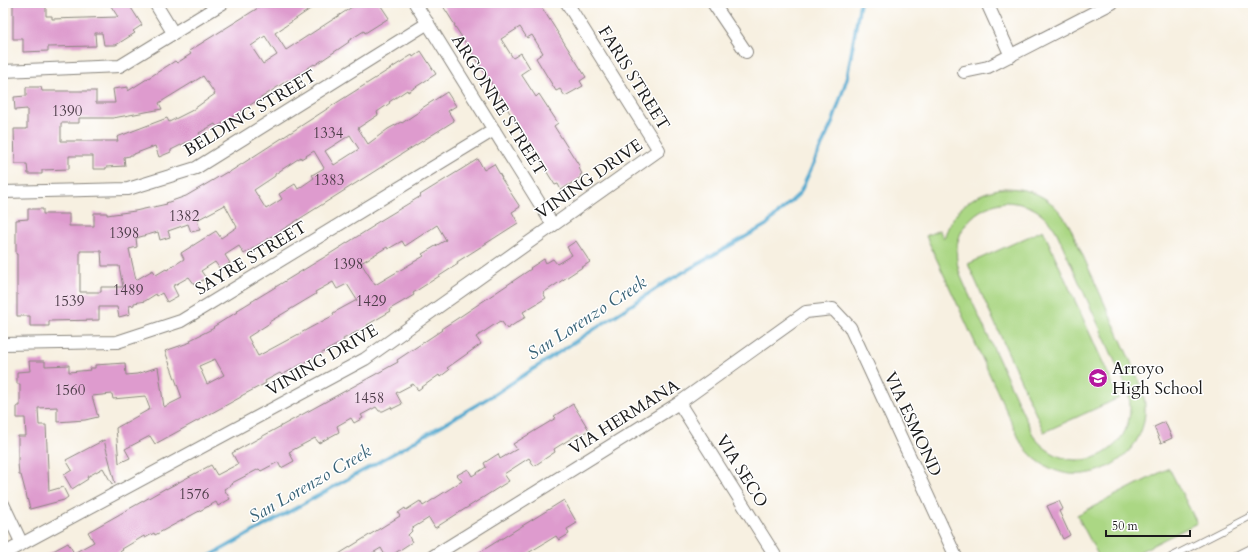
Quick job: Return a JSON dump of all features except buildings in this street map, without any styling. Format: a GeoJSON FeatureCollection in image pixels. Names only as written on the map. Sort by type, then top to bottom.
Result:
{"type":"FeatureCollection","features":[{"type":"Feature","properties":{"kind":"street"},"geometry":{"type":"LineString","coordinates":[[155,3],[174,34]]}},
{"type":"Feature","properties":{"kind":"street"},"geometry":{"type":"LineString","coordinates":[[3,71],[120,66],[223,3]]}},
{"type":"Feature","properties":{"kind":"street","name":"ARGONNE STREET"},"geometry":{"type":"LineString","coordinates":[[415,3],[553,225]]}},
{"type":"Feature","properties":{"kind":"street","name":"FARIS STREET"},"geometry":{"type":"LineString","coordinates":[[567,3],[659,150]]}},
{"type":"Feature","properties":{"kind":"street"},"geometry":{"type":"LineString","coordinates":[[713,3],[746,52]]}},
{"type":"Feature","properties":{"kind":"street"},"geometry":{"type":"LineString","coordinates":[[987,3],[1011,56]]}},
{"type":"Feature","properties":{"kind":"street"},"geometry":{"type":"LineString","coordinates":[[964,72],[988,67],[1112,3]]}},
{"type":"Feature","properties":{"kind":"street","name":"BELDING STREET"},"geometry":{"type":"LineString","coordinates":[[3,192],[128,189],[196,168],[428,24]]}},
{"type":"Feature","properties":{"kind":"street","name":"SAYRE STREET"},"geometry":{"type":"LineString","coordinates":[[3,344],[117,342],[181,321],[494,130]]}},
{"type":"Feature","properties":{"kind":"street","name":"VINING DRIVE"},"geometry":{"type":"LineString","coordinates":[[3,554],[365,358],[659,150]]}},
{"type":"Feature","properties":{"kind":"street","name":"VIA HERMANA"},"geometry":{"type":"LineString","coordinates":[[432,557],[679,403],[806,312],[833,310]]}},
{"type":"Feature","properties":{"kind":"street","name":"VIA ESMOND"},"geometry":{"type":"LineString","coordinates":[[833,310],[850,327],[956,557]]}},
{"type":"Feature","properties":{"kind":"street","name":"VIA SECO"},"geometry":{"type":"LineString","coordinates":[[679,403],[776,557]]}},
{"type":"Feature","properties":{"kind":"street"},"geometry":{"type":"LineString","coordinates":[[3,504],[22,544]]}},
{"type":"Feature","properties":{"kind":"lane"},"geometry":{"type":"LineString","coordinates":[[1172,557],[1253,516]]}},
{"type":"Feature","properties":{"kind":"lane"},"geometry":{"type":"LineString","coordinates":[[1233,557],[1253,547]]}},
{"type":"Feature","properties":{"kind":"green space"},"geometry":{"type":"Polygon","coordinates":[[[1004,188],[1025,190],[1035,193],[1043,197],[1058,210],[1070,227],[1139,380],[1145,402],[1145,413],[1138,439],[1129,451],[1118,461],[1105,468],[1091,473],[1062,473],[1040,463],[1022,445],[926,236],[939,230],[944,238],[948,227],[959,210],[974,198],[993,190],[1004,188]],[[1005,202],[992,205],[980,211],[964,228],[959,239],[957,251],[957,263],[961,277],[1034,437],[1051,452],[1069,459],[1087,459],[1104,454],[1117,442],[1127,427],[1130,408],[1126,386],[1057,233],[1042,214],[1022,204],[1005,202]]]}},
{"type":"Feature","properties":{"kind":"green space"},"geometry":{"type":"Polygon","coordinates":[[[1043,230],[1119,398],[1044,432],[968,264],[1043,230]]]}},
{"type":"Feature","properties":{"kind":"green space"},"geometry":{"type":"Polygon","coordinates":[[[1169,468],[1197,523],[1129,557],[1099,557],[1077,515],[1169,468]]]}},
{"type":"Feature","properties":{"kind":"waterway","name":"San Lorenzo Creek"},"geometry":{"type":"LineString","coordinates":[[208,557],[398,451],[495,394],[668,281],[766,225],[800,193],[833,121],[847,78],[860,3]]}},
{"type":"Feature","properties":{"kind":"place","name":"Arroyo High School"},"geometry":{"type":"Point","coordinates":[1098,378]}}]}
